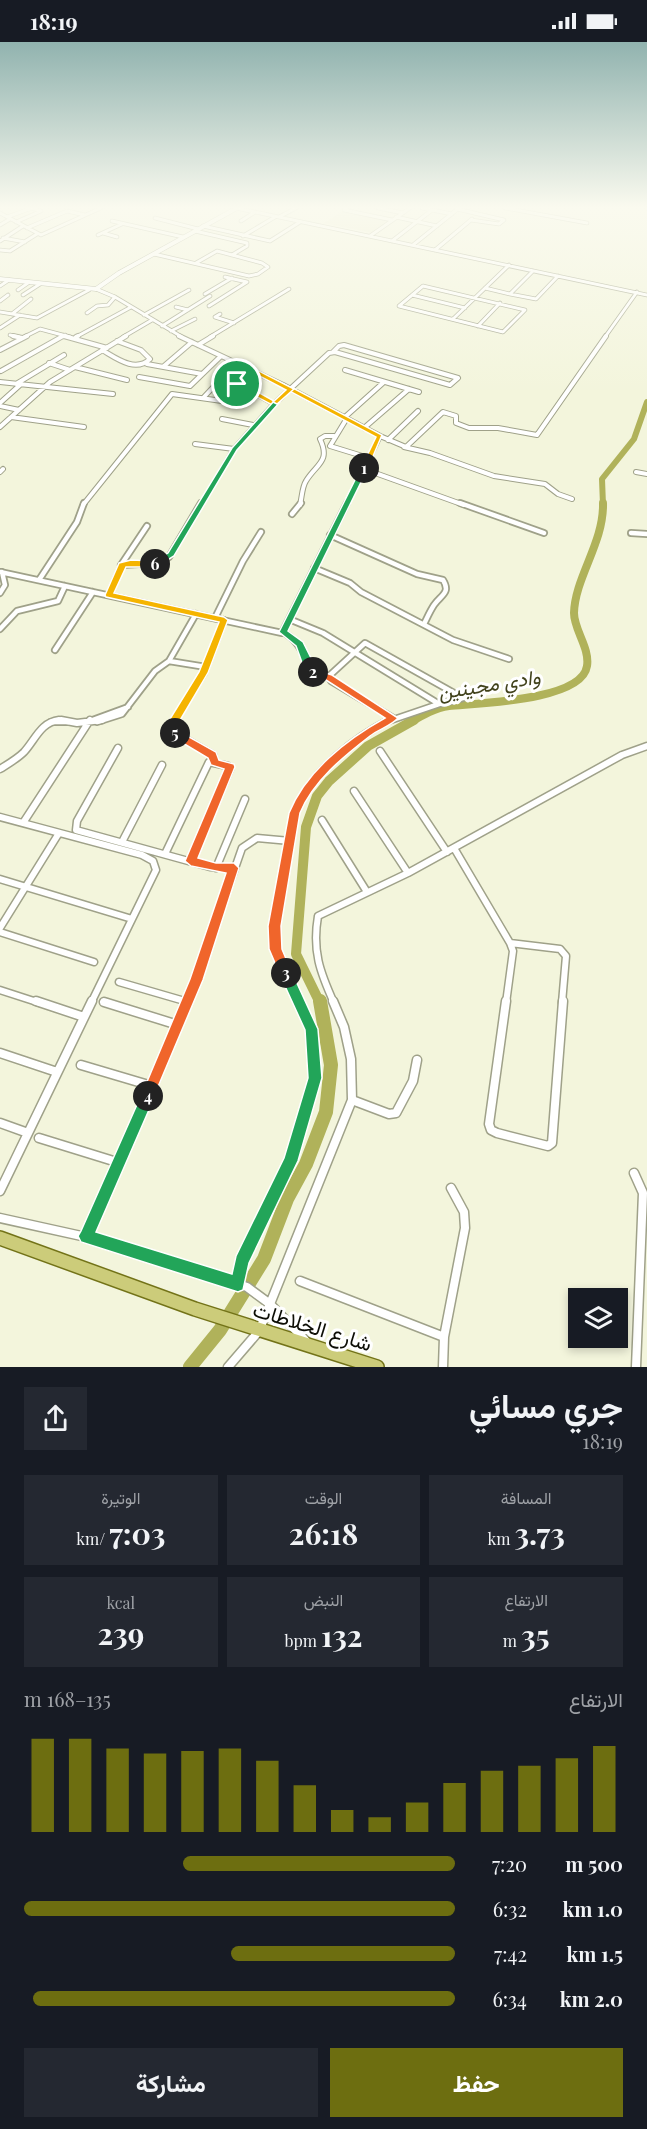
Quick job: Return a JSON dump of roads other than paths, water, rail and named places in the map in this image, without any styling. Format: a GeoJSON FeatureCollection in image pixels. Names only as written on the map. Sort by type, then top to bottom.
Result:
{"type":"FeatureCollection","features":[{"type":"Feature","properties":{"kind":"main road"},"geometry":{"type":"LineString","coordinates":[[0,279],[89,290],[96,289],[128,270]]}},
{"type":"Feature","properties":{"kind":"main road","name":"شارع الخلاطات"},"geometry":{"type":"LineString","coordinates":[[0,1238],[232,1322],[377,1367]]}},
{"type":"Feature","properties":{"kind":"street"},"geometry":{"type":"LineString","coordinates":[[222,270],[249,276],[264,270]]}},
{"type":"Feature","properties":{"kind":"street"},"geometry":{"type":"LineString","coordinates":[[453,319],[503,270]]}},
{"type":"Feature","properties":{"kind":"street"},"geometry":{"type":"LineString","coordinates":[[510,294],[533,270],[647,294]]}},
{"type":"Feature","properties":{"kind":"street"},"geometry":{"type":"LineString","coordinates":[[485,288],[535,300],[558,276]]}},
{"type":"Feature","properties":{"kind":"street"},"geometry":{"type":"LineString","coordinates":[[209,306],[248,283],[225,277]]}},
{"type":"Feature","properties":{"kind":"street"},"geometry":{"type":"LineString","coordinates":[[205,294],[232,278]]}},
{"type":"Feature","properties":{"kind":"street"},"geometry":{"type":"LineString","coordinates":[[0,286],[9,280]]}},
{"type":"Feature","properties":{"kind":"street"},"geometry":{"type":"LineString","coordinates":[[18,290],[28,283]]}},
{"type":"Feature","properties":{"kind":"street"},"geometry":{"type":"LineString","coordinates":[[23,295],[40,284]]}},
{"type":"Feature","properties":{"kind":"street"},"geometry":{"type":"LineString","coordinates":[[424,286],[525,310],[505,332],[399,306],[412,295],[424,286]]}},
{"type":"Feature","properties":{"kind":"street"},"geometry":{"type":"LineString","coordinates":[[96,289],[115,297],[152,321],[192,342],[251,369],[388,440],[494,476],[545,484],[558,494],[572,499]]}},
{"type":"Feature","properties":{"kind":"street"},"geometry":{"type":"LineString","coordinates":[[198,345],[289,289]]}},
{"type":"Feature","properties":{"kind":"street"},"geometry":{"type":"LineString","coordinates":[[0,312],[37,317],[89,290]]}},
{"type":"Feature","properties":{"kind":"street"},"geometry":{"type":"LineString","coordinates":[[144,315],[189,290]]}},
{"type":"Feature","properties":{"kind":"street"},"geometry":{"type":"LineString","coordinates":[[199,292],[219,299]]}},
{"type":"Feature","properties":{"kind":"street"},"geometry":{"type":"LineString","coordinates":[[404,447],[441,412],[456,416],[456,423],[467,427],[484,430],[500,428],[537,435],[637,292]]}},
{"type":"Feature","properties":{"kind":"street"},"geometry":{"type":"LineString","coordinates":[[0,301],[8,295]]}},
{"type":"Feature","properties":{"kind":"street"},"geometry":{"type":"LineString","coordinates":[[412,295],[465,308]]}},
{"type":"Feature","properties":{"kind":"street"},"geometry":{"type":"LineString","coordinates":[[162,326],[210,296]]}},
{"type":"Feature","properties":{"kind":"street"},"geometry":{"type":"LineString","coordinates":[[87,313],[97,306],[108,305],[115,297]]}},
{"type":"Feature","properties":{"kind":"street"},"geometry":{"type":"LineString","coordinates":[[12,314],[31,299]]}},
{"type":"Feature","properties":{"kind":"street"},"geometry":{"type":"LineString","coordinates":[[478,326],[500,303]]}},
{"type":"Feature","properties":{"kind":"street"},"geometry":{"type":"LineString","coordinates":[[76,337],[130,307]]}},
{"type":"Feature","properties":{"kind":"street"},"geometry":{"type":"LineString","coordinates":[[176,307],[188,310]]}},
{"type":"Feature","properties":{"kind":"street"},"geometry":{"type":"LineString","coordinates":[[219,314],[216,318],[234,323]]}},
{"type":"Feature","properties":{"kind":"street"},"geometry":{"type":"LineString","coordinates":[[0,328],[20,315]]}},
{"type":"Feature","properties":{"kind":"street"},"geometry":{"type":"LineString","coordinates":[[173,320],[184,324]]}},
{"type":"Feature","properties":{"kind":"street"},"geometry":{"type":"LineString","coordinates":[[171,331],[195,320]]}},
{"type":"Feature","properties":{"kind":"street"},"geometry":{"type":"LineString","coordinates":[[1,425],[43,388],[152,321]]}},
{"type":"Feature","properties":{"kind":"street"},"geometry":{"type":"LineString","coordinates":[[0,350],[40,329],[76,337],[107,348]]}},
{"type":"Feature","properties":{"kind":"street"},"geometry":{"type":"LineString","coordinates":[[10,335],[22,338]]}},
{"type":"Feature","properties":{"kind":"street"},"geometry":{"type":"LineString","coordinates":[[1,371],[65,335]]}},
{"type":"Feature","properties":{"kind":"street"},"geometry":{"type":"LineString","coordinates":[[117,341],[149,354],[150,359],[147,364]]}},
{"type":"Feature","properties":{"kind":"street"},"geometry":{"type":"LineString","coordinates":[[164,366],[192,342]]}},
{"type":"Feature","properties":{"kind":"street"},"geometry":{"type":"LineString","coordinates":[[120,567],[128,563],[153,564],[169,557],[234,449],[253,425],[339,346],[344,345],[458,378],[450,385],[333,352]]}},
{"type":"Feature","properties":{"kind":"street"},"geometry":{"type":"LineString","coordinates":[[102,350],[136,366],[147,364],[164,366],[202,374]]}},
{"type":"Feature","properties":{"kind":"street"},"geometry":{"type":"LineString","coordinates":[[19,410],[0,404],[26,376],[64,355]]}},
{"type":"Feature","properties":{"kind":"street"},"geometry":{"type":"LineString","coordinates":[[139,377],[188,386],[221,356]]}},
{"type":"Feature","properties":{"kind":"street"},"geometry":{"type":"LineString","coordinates":[[49,363],[70,370]]}},
{"type":"Feature","properties":{"kind":"street"},"geometry":{"type":"LineString","coordinates":[[203,398],[236,363]]}},
{"type":"Feature","properties":{"kind":"street"},"geometry":{"type":"LineString","coordinates":[[75,367],[127,380]]}},
{"type":"Feature","properties":{"kind":"street"},"geometry":{"type":"LineString","coordinates":[[39,580],[77,522],[83,504],[172,394],[222,401],[251,369]]}},
{"type":"Feature","properties":{"kind":"street"},"geometry":{"type":"LineString","coordinates":[[345,370],[419,392]]}},
{"type":"Feature","properties":{"kind":"street"},"geometry":{"type":"LineString","coordinates":[[0,382],[113,394]]}},
{"type":"Feature","properties":{"kind":"street"},"geometry":{"type":"LineString","coordinates":[[369,458],[330,446],[346,418],[384,382]]}},
{"type":"Feature","properties":{"kind":"street"},"geometry":{"type":"LineString","coordinates":[[237,384],[274,404]]}},
{"type":"Feature","properties":{"kind":"street"},"geometry":{"type":"LineString","coordinates":[[364,428],[409,389]]}},
{"type":"Feature","properties":{"kind":"street"},"geometry":{"type":"LineString","coordinates":[[388,440],[418,411]]}},
{"type":"Feature","properties":{"kind":"street"},"geometry":{"type":"LineString","coordinates":[[11,417],[84,427]]}},
{"type":"Feature","properties":{"kind":"street"},"geometry":{"type":"LineString","coordinates":[[222,419],[253,425]]}},
{"type":"Feature","properties":{"kind":"street"},"geometry":{"type":"LineString","coordinates":[[292,514],[300,506],[305,482],[322,463],[325,449],[320,440],[325,436],[334,436]]}},
{"type":"Feature","properties":{"kind":"street"},"geometry":{"type":"LineString","coordinates":[[283,632],[380,436]]}},
{"type":"Feature","properties":{"kind":"street"},"geometry":{"type":"LineString","coordinates":[[195,444],[234,449]]}},
{"type":"Feature","properties":{"kind":"street"},"geometry":{"type":"LineString","coordinates":[[364,469],[544,533]]}},
{"type":"Feature","properties":{"kind":"street"},"geometry":{"type":"LineString","coordinates":[[636,472],[647,474]]}},
{"type":"Feature","properties":{"kind":"street"},"geometry":{"type":"LineString","coordinates":[[109,595],[120,567],[147,526]]}},
{"type":"Feature","properties":{"kind":"street"},"geometry":{"type":"LineString","coordinates":[[215,618],[238,569],[261,532]]}},
{"type":"Feature","properties":{"kind":"street"},"geometry":{"type":"LineString","coordinates":[[631,533],[647,534]]}},
{"type":"Feature","properties":{"kind":"street"},"geometry":{"type":"LineString","coordinates":[[330,536],[417,574],[443,580],[447,591],[433,606],[424,624]]}},
{"type":"Feature","properties":{"kind":"street"},"geometry":{"type":"LineString","coordinates":[[314,568],[350,584],[361,592],[424,624],[492,655],[509,659]]}},
{"type":"Feature","properties":{"kind":"street"},"geometry":{"type":"LineString","coordinates":[[0,592],[5,585],[1,572],[283,632],[300,645],[311,670],[329,678],[393,718]]}},
{"type":"Feature","properties":{"kind":"street"},"geometry":{"type":"LineString","coordinates":[[0,629],[17,611],[58,602],[65,586]]}},
{"type":"Feature","properties":{"kind":"street"},"geometry":{"type":"LineString","coordinates":[[55,650],[93,592]]}},
{"type":"Feature","properties":{"kind":"street"},"geometry":{"type":"LineString","coordinates":[[23,823],[86,723],[94,717],[130,706],[155,671],[169,661],[196,614]]}},
{"type":"Feature","properties":{"kind":"street"},"geometry":{"type":"LineString","coordinates":[[289,619],[323,633],[439,704]]}},
{"type":"Feature","properties":{"kind":"street"},"geometry":{"type":"LineString","coordinates":[[215,762],[213,755],[170,730],[206,667],[224,620]]}},
{"type":"Feature","properties":{"kind":"street"},"geometry":{"type":"LineString","coordinates":[[238,1284],[242,1262],[290,1161],[315,1078],[311,1029],[276,949],[277,905],[294,813],[314,782],[355,742],[393,718],[463,698],[368,643],[363,644],[330,674],[329,678]]}},
{"type":"Feature","properties":{"kind":"street"},"geometry":{"type":"LineString","coordinates":[[169,661],[206,667]]}},
{"type":"Feature","properties":{"kind":"street"},"geometry":{"type":"LineString","coordinates":[[0,769],[24,752],[37,734],[52,721],[86,723]]}},
{"type":"Feature","properties":{"kind":"street"},"geometry":{"type":"LineString","coordinates":[[228,1367],[259,1331],[352,1100],[351,1059],[344,1027],[318,966],[316,928],[318,916],[408,873],[622,755],[647,746]]}},
{"type":"Feature","properties":{"kind":"street"},"geometry":{"type":"LineString","coordinates":[[118,748],[75,827],[78,831],[216,868],[234,868]]}},
{"type":"Feature","properties":{"kind":"street"},"geometry":{"type":"LineString","coordinates":[[380,751],[450,850],[513,951],[489,1124],[491,1130],[548,1146],[552,1143],[566,956],[560,949],[510,943]]}},
{"type":"Feature","properties":{"kind":"street"},"geometry":{"type":"LineString","coordinates":[[165,854],[209,762],[228,766],[230,769],[191,861]]}},
{"type":"Feature","properties":{"kind":"street"},"geometry":{"type":"LineString","coordinates":[[122,842],[162,765]]}},
{"type":"Feature","properties":{"kind":"street"},"geometry":{"type":"LineString","coordinates":[[354,791],[408,873]]}},
{"type":"Feature","properties":{"kind":"street"},"geometry":{"type":"LineString","coordinates":[[216,868],[244,799]]}},
{"type":"Feature","properties":{"kind":"street"},"geometry":{"type":"LineString","coordinates":[[0,817],[142,855],[153,861],[156,870],[0,1191]]}},
{"type":"Feature","properties":{"kind":"street"},"geometry":{"type":"LineString","coordinates":[[322,820],[367,892]]}},
{"type":"Feature","properties":{"kind":"street"},"geometry":{"type":"LineString","coordinates":[[59,833],[0,930],[94,962]]}},
{"type":"Feature","properties":{"kind":"street"},"geometry":{"type":"LineString","coordinates":[[86,1236],[120,1163],[188,1002],[242,848],[250,840],[263,838],[290,841]]}},
{"type":"Feature","properties":{"kind":"street"},"geometry":{"type":"LineString","coordinates":[[0,879],[132,919]]}},
{"type":"Feature","properties":{"kind":"street"},"geometry":{"type":"LineString","coordinates":[[119,982],[188,1002]]}},
{"type":"Feature","properties":{"kind":"street"},"geometry":{"type":"LineString","coordinates":[[0,990],[84,1017]]}},
{"type":"Feature","properties":{"kind":"street"},"geometry":{"type":"LineString","coordinates":[[104,1002],[178,1025]]}},
{"type":"Feature","properties":{"kind":"street"},"geometry":{"type":"LineString","coordinates":[[0,1053],[57,1072]]}},
{"type":"Feature","properties":{"kind":"street"},"geometry":{"type":"LineString","coordinates":[[352,1100],[396,1113],[413,1082],[417,1060]]}},
{"type":"Feature","properties":{"kind":"street"},"geometry":{"type":"LineString","coordinates":[[81,1065],[152,1086]]}},
{"type":"Feature","properties":{"kind":"street"},"geometry":{"type":"LineString","coordinates":[[0,1123],[28,1133]]}},
{"type":"Feature","properties":{"kind":"street"},"geometry":{"type":"LineString","coordinates":[[39,1138],[120,1163]]}},
{"type":"Feature","properties":{"kind":"street"},"geometry":{"type":"LineString","coordinates":[[634,1173],[643,1193],[636,1367]]}},
{"type":"Feature","properties":{"kind":"street"},"geometry":{"type":"LineString","coordinates":[[443,1367],[444,1337],[465,1228],[464,1212],[451,1188]]}},
{"type":"Feature","properties":{"kind":"street"},"geometry":{"type":"LineString","coordinates":[[0,1218],[86,1236],[247,1287],[270,1304],[314,1348]]}},
{"type":"Feature","properties":{"kind":"street"},"geometry":{"type":"LineString","coordinates":[[300,1281],[444,1337]]}},
{"type":"Feature","properties":{"kind":"waterway","name":"وادي مجينين"},"geometry":{"type":"LineString","coordinates":[[603,504],[602,479],[634,439],[647,402]]}},
{"type":"Feature","properties":{"kind":"waterway","name":"وادي مجينين"},"geometry":{"type":"LineString","coordinates":[[411,722],[444,707],[527,698],[549,693],[567,687],[581,678],[587,666],[587,659],[574,613],[579,586],[599,532],[603,504]]}},
{"type":"Feature","properties":{"kind":"waterway","name":"وادي مجينين"},"geometry":{"type":"LineString","coordinates":[[320,1003],[296,954],[306,827],[317,796],[329,781],[368,746],[414,720]]}},
{"type":"Feature","properties":{"kind":"waterway","name":"وادي مجينين"},"geometry":{"type":"LineString","coordinates":[[190,1367],[220,1330],[264,1259],[287,1199],[306,1164],[326,1112],[331,1065],[320,1001]]}}]}
